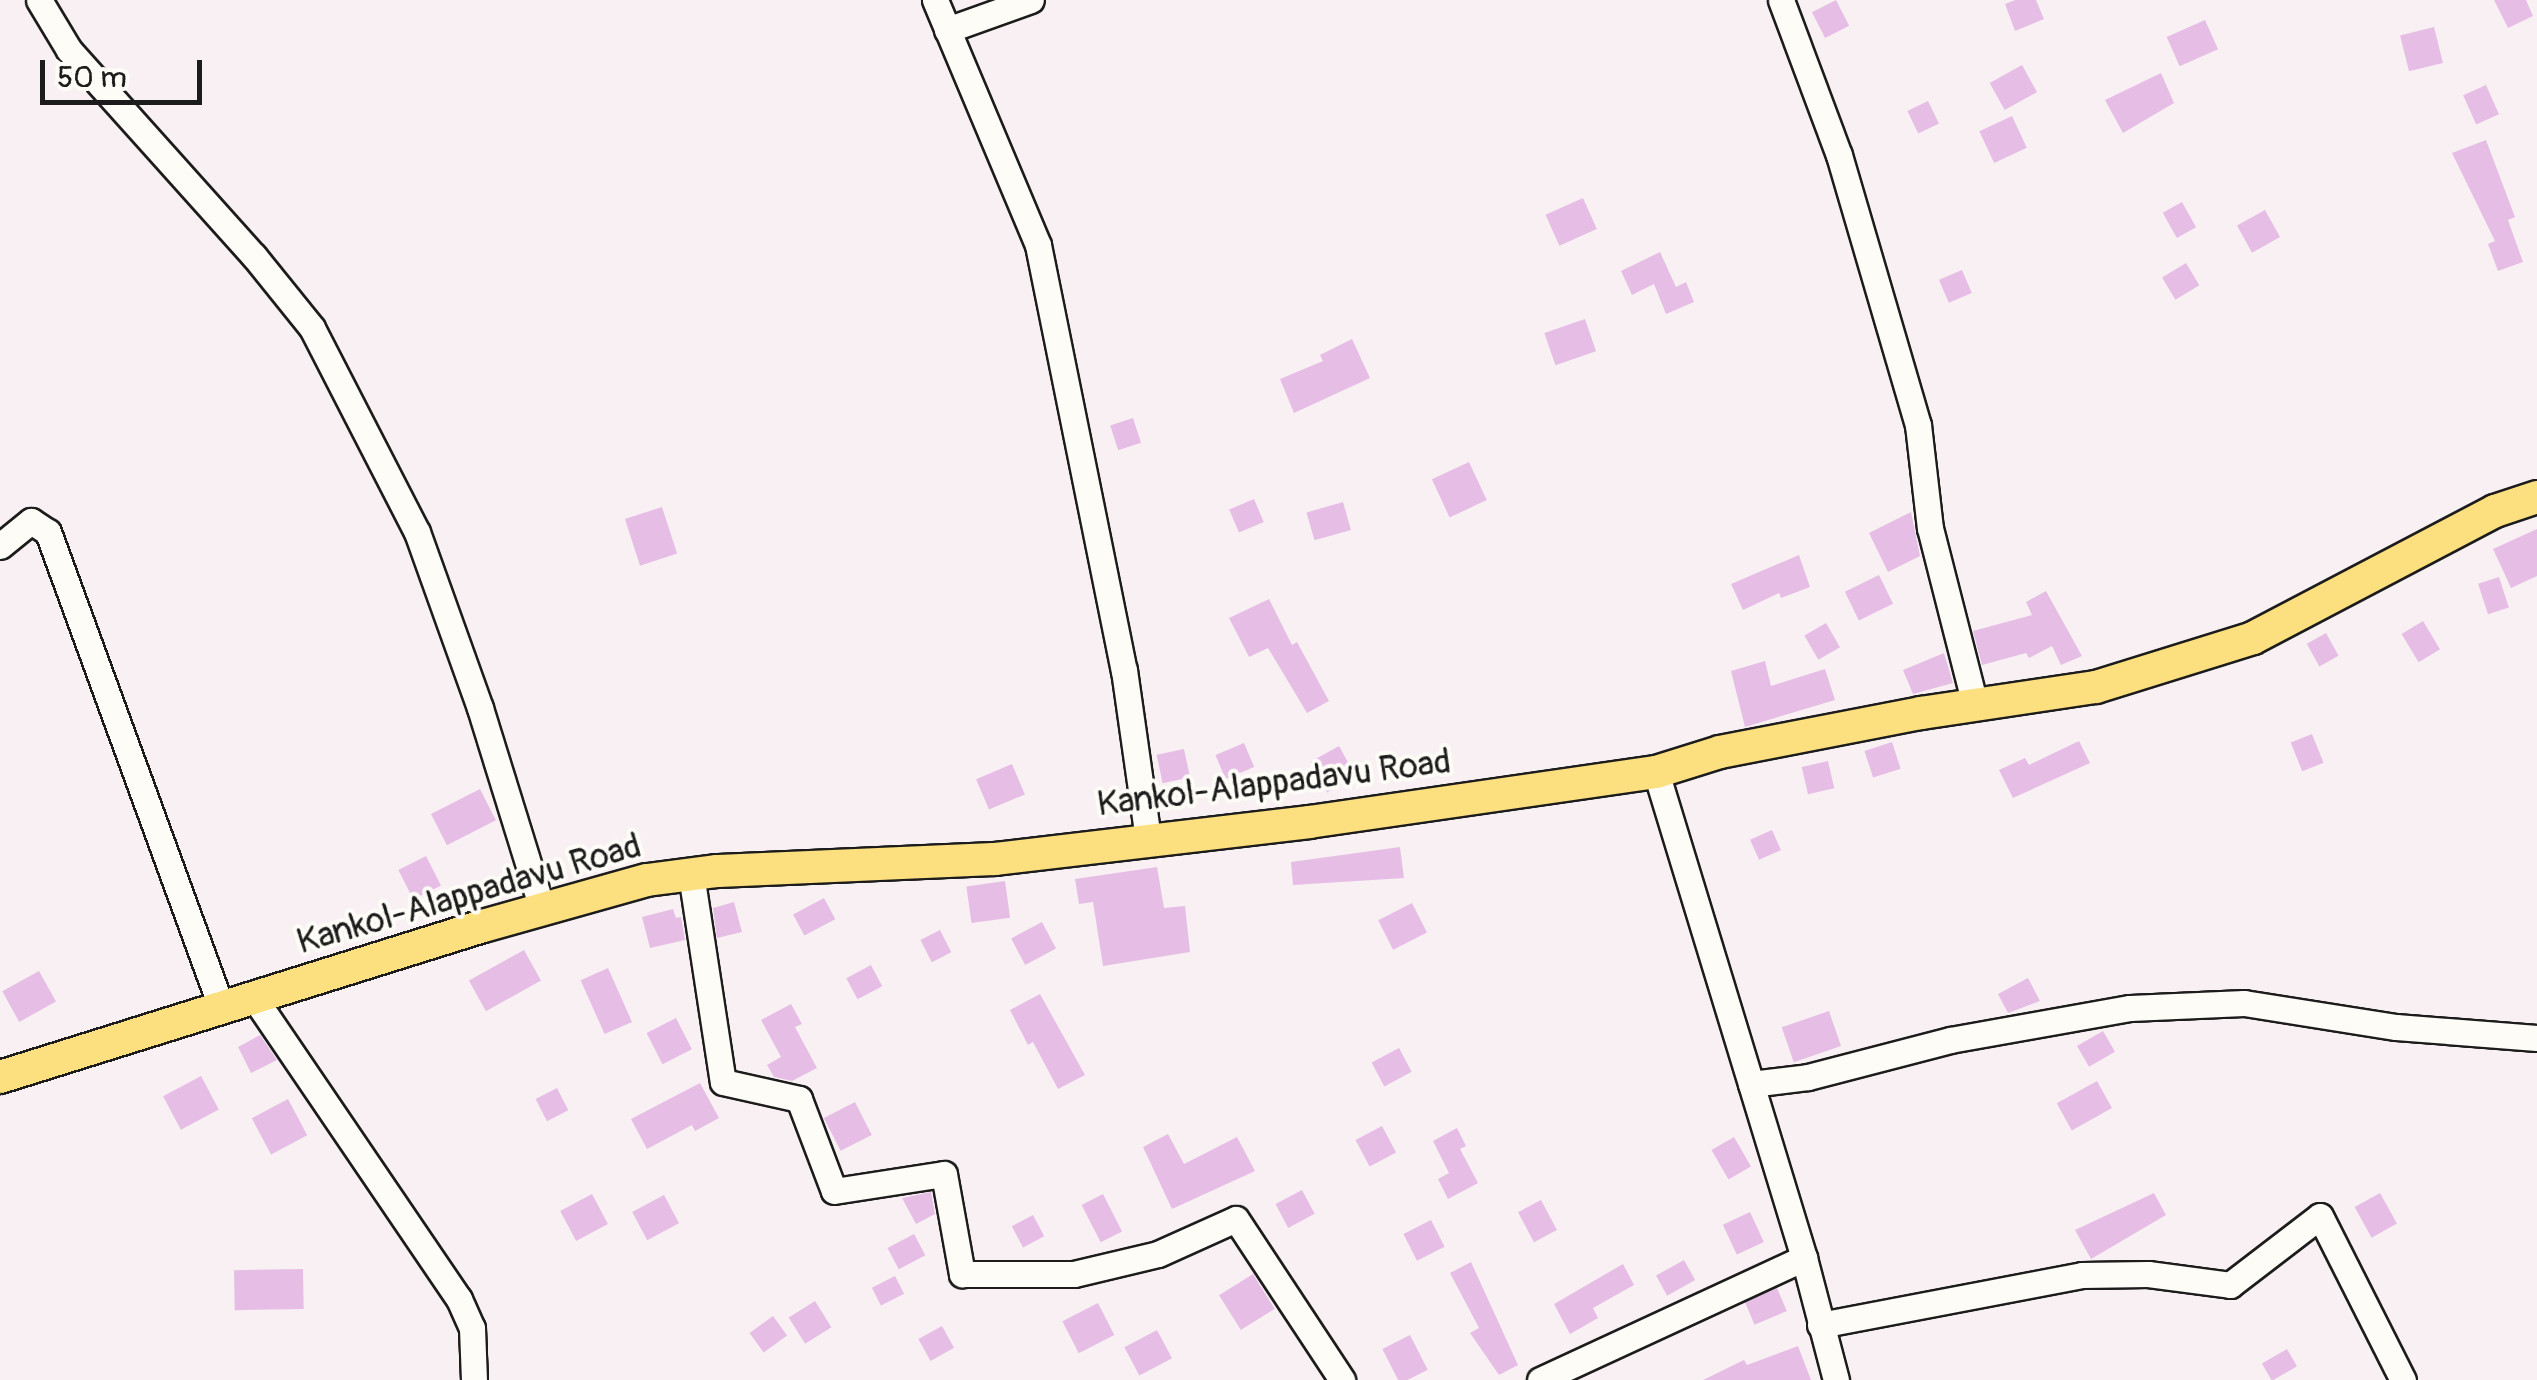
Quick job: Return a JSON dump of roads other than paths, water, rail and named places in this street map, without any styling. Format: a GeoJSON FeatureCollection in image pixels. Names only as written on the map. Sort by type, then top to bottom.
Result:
{"type":"FeatureCollection","features":[{"type":"Feature","properties":{"kind":"main road","name":"Kankol-Alappadavu Road"},"geometry":{"type":"LineString","coordinates":[[0,1077],[542,908],[647,880],[692,874],[996,859],[1309,822],[1656,772],[1720,752],[1975,704],[2096,687],[2253,638],[2495,511],[2537,497]]}},
{"type":"Feature","properties":{"kind":"street"},"geometry":{"type":"LineString","coordinates":[[39,0],[70,50],[242,241],[312,328],[417,532],[480,708],[542,908]]}},
{"type":"Feature","properties":{"kind":"street"},"geometry":{"type":"LineString","coordinates":[[934,0],[1038,245],[1124,670],[1148,839]]}},
{"type":"Feature","properties":{"kind":"street"},"geometry":{"type":"LineString","coordinates":[[947,30],[1031,0]]}},
{"type":"Feature","properties":{"kind":"street"},"geometry":{"type":"LineString","coordinates":[[1781,0],[1839,155],[1913,407],[1930,528],[1975,704]]}},
{"type":"Feature","properties":{"kind":"street"},"geometry":{"type":"LineString","coordinates":[[0,546],[31,521],[48,532],[222,1009]]}},
{"type":"Feature","properties":{"kind":"street"},"geometry":{"type":"LineString","coordinates":[[1656,772],[1804,1258],[1836,1380]]}},
{"type":"Feature","properties":{"kind":"street"},"geometry":{"type":"LineString","coordinates":[[692,874],[724,1082],[799,1099],[834,1191],[944,1174],[962,1274],[1074,1274],[1158,1254],[1236,1219],[1342,1380]]}},
{"type":"Feature","properties":{"kind":"street"},"geometry":{"type":"LineString","coordinates":[[254,999],[451,1285],[472,1328],[474,1380]]}},
{"type":"Feature","properties":{"kind":"street"},"geometry":{"type":"LineString","coordinates":[[1751,1084],[1808,1076],[1950,1040],[2130,1008],[2244,1003],[2396,1026],[2537,1038]]}},
{"type":"Feature","properties":{"kind":"street"},"geometry":{"type":"LineString","coordinates":[[1820,1325],[2082,1275],[2148,1274],[2230,1285],[2320,1216],[2403,1380]]}},
{"type":"Feature","properties":{"kind":"street"},"geometry":{"type":"LineString","coordinates":[[1540,1380],[1804,1258]]}}]}
